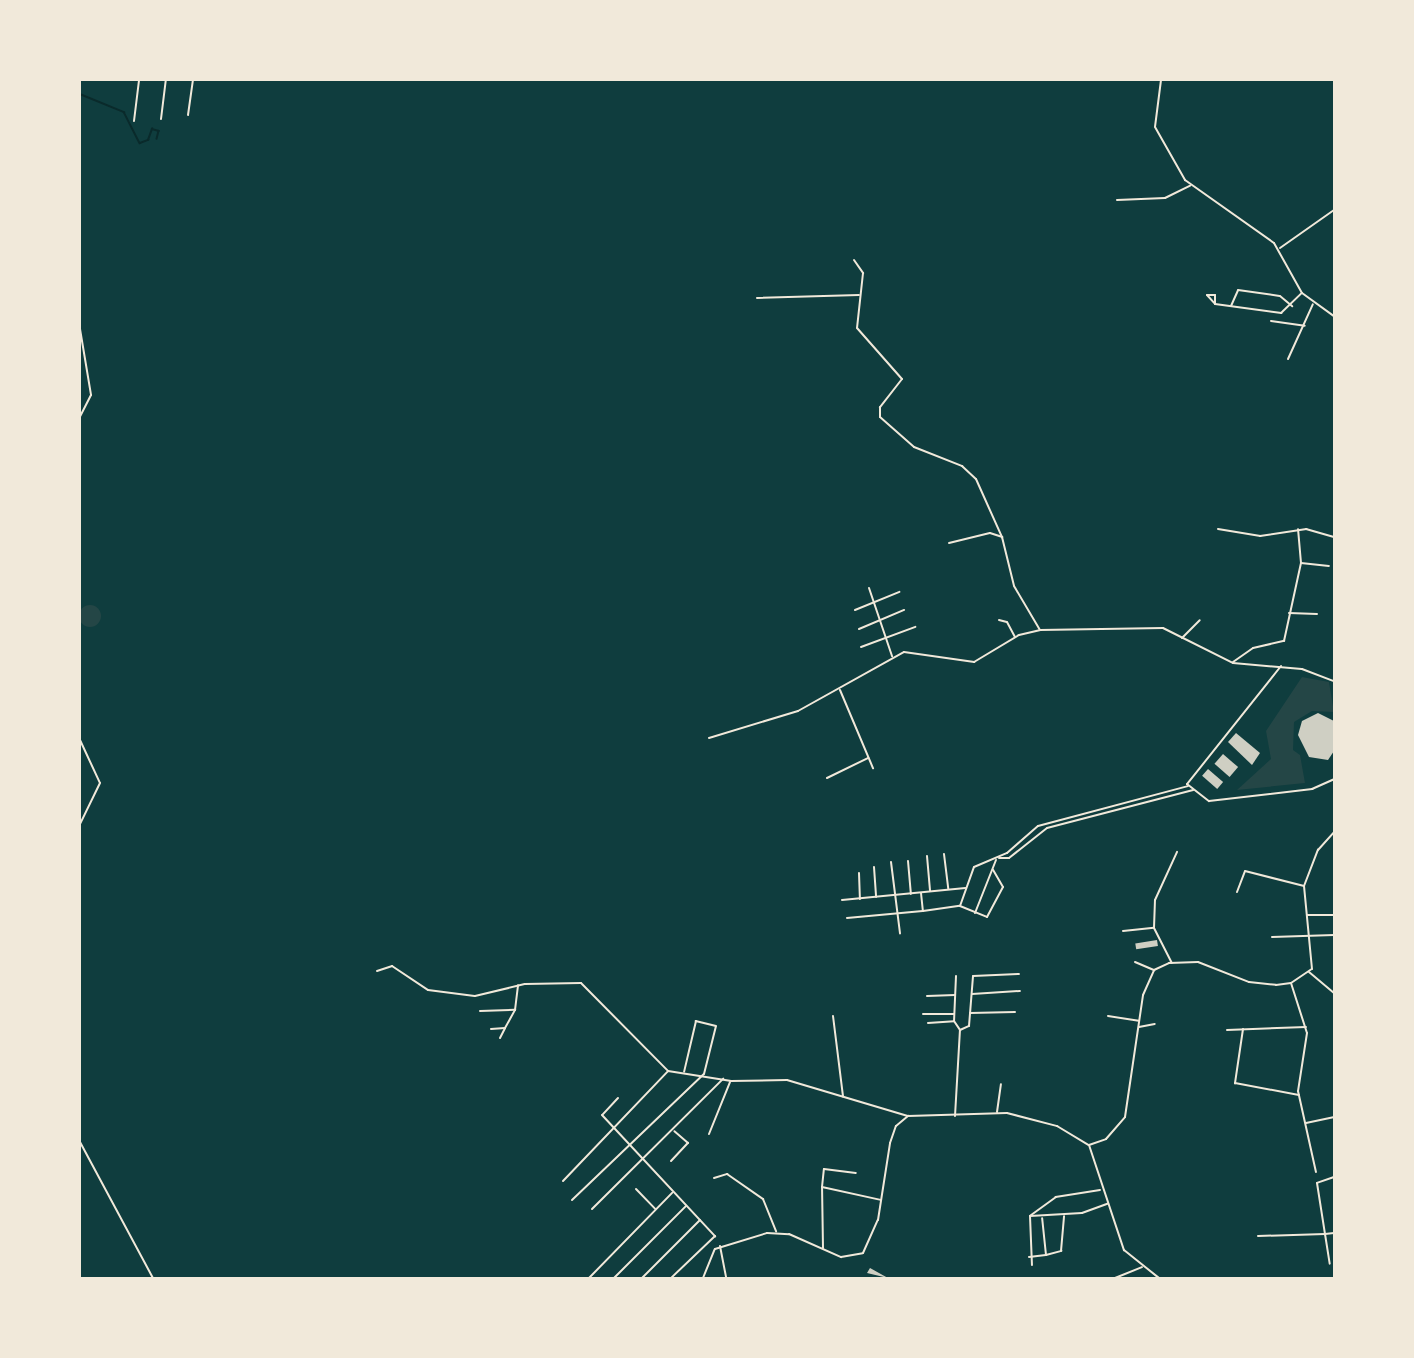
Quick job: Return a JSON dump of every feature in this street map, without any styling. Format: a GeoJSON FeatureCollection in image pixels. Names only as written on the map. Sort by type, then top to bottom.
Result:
{"type":"FeatureCollection","features":[{"type":"Feature","properties":{"kind":"street"},"geometry":{"type":"LineString","coordinates":[[134,121],[139,80]]}},
{"type":"Feature","properties":{"kind":"street"},"geometry":{"type":"LineString","coordinates":[[161,119],[166,80]]}},
{"type":"Feature","properties":{"kind":"street"},"geometry":{"type":"LineString","coordinates":[[188,115],[193,80]]}},
{"type":"Feature","properties":{"kind":"street"},"geometry":{"type":"LineString","coordinates":[[1161,80],[1155,127],[1190,186],[1280,248],[1302,293],[1313,304],[1335,316]]}},
{"type":"Feature","properties":{"kind":"street"},"geometry":{"type":"LineString","coordinates":[[1117,200],[1165,198],[1190,186]]}},
{"type":"Feature","properties":{"kind":"street"},"geometry":{"type":"LineString","coordinates":[[1280,248],[1335,210]]}},
{"type":"Feature","properties":{"kind":"street"},"geometry":{"type":"LineString","coordinates":[[854,260],[863,268],[855,321],[863,340],[902,379],[880,407],[880,417],[914,447],[970,472],[1002,537],[1014,586],[1040,630]]}},
{"type":"Feature","properties":{"kind":"street"},"geometry":{"type":"LineString","coordinates":[[1231,306],[1238,290],[1280,296],[1292,306]]}},
{"type":"Feature","properties":{"kind":"street"},"geometry":{"type":"LineString","coordinates":[[1215,304],[1281,313],[1292,306],[1302,293]]}},
{"type":"Feature","properties":{"kind":"street"},"geometry":{"type":"LineString","coordinates":[[757,298],[859,295]]}},
{"type":"Feature","properties":{"kind":"street"},"geometry":{"type":"LineString","coordinates":[[1288,360],[1313,304]]}},
{"type":"Feature","properties":{"kind":"street"},"geometry":{"type":"LineString","coordinates":[[1271,321],[1305,326]]}},
{"type":"Feature","properties":{"kind":"street"},"geometry":{"type":"LineString","coordinates":[[80,329],[90,395],[80,417]]}},
{"type":"Feature","properties":{"kind":"street"},"geometry":{"type":"LineString","coordinates":[[1218,529],[1260,536],[1298,529],[1335,537]]}},
{"type":"Feature","properties":{"kind":"street"},"geometry":{"type":"LineString","coordinates":[[1233,663],[1253,648],[1284,641],[1301,563],[1298,529]]}},
{"type":"Feature","properties":{"kind":"street"},"geometry":{"type":"LineString","coordinates":[[949,543],[990,532],[1002,537]]}},
{"type":"Feature","properties":{"kind":"street"},"geometry":{"type":"LineString","coordinates":[[1301,563],[1329,566]]}},
{"type":"Feature","properties":{"kind":"street"},"geometry":{"type":"LineString","coordinates":[[869,588],[872,604],[892,657]]}},
{"type":"Feature","properties":{"kind":"street"},"geometry":{"type":"LineString","coordinates":[[855,610],[899,592]]}},
{"type":"Feature","properties":{"kind":"street"},"geometry":{"type":"LineString","coordinates":[[859,629],[904,610]]}},
{"type":"Feature","properties":{"kind":"street"},"geometry":{"type":"LineString","coordinates":[[1289,613],[1317,614]]}},
{"type":"Feature","properties":{"kind":"street"},"geometry":{"type":"LineString","coordinates":[[999,620],[1007,622],[1015,637]]}},
{"type":"Feature","properties":{"kind":"street"},"geometry":{"type":"LineString","coordinates":[[1182,638],[1200,620]]}},
{"type":"Feature","properties":{"kind":"street"},"geometry":{"type":"LineString","coordinates":[[861,647],[915,627]]}},
{"type":"Feature","properties":{"kind":"street"},"geometry":{"type":"LineString","coordinates":[[709,738],[798,711],[840,690],[892,657],[913,650],[974,662],[1015,637],[1040,630],[1157,627],[1233,663],[1281,666],[1335,681]]}},
{"type":"Feature","properties":{"kind":"street"},"geometry":{"type":"LineString","coordinates":[[975,913],[998,859],[1038,826],[1188,786],[1281,666]]}},
{"type":"Feature","properties":{"kind":"street"},"geometry":{"type":"LineString","coordinates":[[840,690],[873,768]]}},
{"type":"Feature","properties":{"kind":"street"},"geometry":{"type":"LineString","coordinates":[[80,740],[100,783],[80,824]]}},
{"type":"Feature","properties":{"kind":"street"},"geometry":{"type":"LineString","coordinates":[[827,778],[868,758]]}},
{"type":"Feature","properties":{"kind":"street"},"geometry":{"type":"LineString","coordinates":[[1188,786],[1214,800],[1312,789],[1335,779]]}},
{"type":"Feature","properties":{"kind":"street"},"geometry":{"type":"LineString","coordinates":[[960,906],[974,867],[998,859],[1010,858],[1040,831],[1193,790]]}},
{"type":"Feature","properties":{"kind":"street"},"geometry":{"type":"LineString","coordinates":[[1335,832],[1318,850],[1304,886],[1310,972],[1335,993]]}},
{"type":"Feature","properties":{"kind":"street"},"geometry":{"type":"LineString","coordinates":[[1172,963],[1154,928],[1155,900],[1177,852]]}},
{"type":"Feature","properties":{"kind":"street"},"geometry":{"type":"LineString","coordinates":[[944,854],[948,889]]}},
{"type":"Feature","properties":{"kind":"street"},"geometry":{"type":"LineString","coordinates":[[927,856],[930,891]]}},
{"type":"Feature","properties":{"kind":"street"},"geometry":{"type":"LineString","coordinates":[[908,861],[911,894]]}},
{"type":"Feature","properties":{"kind":"street"},"geometry":{"type":"LineString","coordinates":[[891,862],[900,933]]}},
{"type":"Feature","properties":{"kind":"street"},"geometry":{"type":"LineString","coordinates":[[874,867],[876,897]]}},
{"type":"Feature","properties":{"kind":"street"},"geometry":{"type":"LineString","coordinates":[[847,918],[960,906],[987,917],[999,903],[1003,883],[993,870]]}},
{"type":"Feature","properties":{"kind":"street"},"geometry":{"type":"LineString","coordinates":[[1237,892],[1245,871],[1304,886]]}},
{"type":"Feature","properties":{"kind":"street"},"geometry":{"type":"LineString","coordinates":[[859,873],[860,898]]}},
{"type":"Feature","properties":{"kind":"street"},"geometry":{"type":"LineString","coordinates":[[842,900],[966,888]]}},
{"type":"Feature","properties":{"kind":"street"},"geometry":{"type":"LineString","coordinates":[[921,893],[923,911]]}},
{"type":"Feature","properties":{"kind":"street"},"geometry":{"type":"LineString","coordinates":[[1306,915],[1335,915]]}},
{"type":"Feature","properties":{"kind":"street"},"geometry":{"type":"LineString","coordinates":[[1123,931],[1154,928]]}},
{"type":"Feature","properties":{"kind":"street"},"geometry":{"type":"LineString","coordinates":[[1272,937],[1309,934],[1335,935]]}},
{"type":"Feature","properties":{"kind":"street"},"geometry":{"type":"LineString","coordinates":[[1135,962],[1154,970],[1172,963],[1208,964],[1257,984],[1292,983],[1310,972]]}},
{"type":"Feature","properties":{"kind":"street"},"geometry":{"type":"LineString","coordinates":[[377,971],[392,966],[428,990],[469,996],[518,985],[566,980],[585,984],[668,1071],[704,1074],[731,1081],[787,1080],[908,1116],[955,1116],[998,1112],[1053,1124],[1089,1145],[1100,1190],[1124,1250],[1142,1267],[1159,1278]]}},
{"type":"Feature","properties":{"kind":"street"},"geometry":{"type":"LineString","coordinates":[[1089,1145],[1110,1137],[1125,1117],[1139,1021],[1154,970]]}},
{"type":"Feature","properties":{"kind":"street"},"geometry":{"type":"LineString","coordinates":[[960,1030],[969,1026],[973,976],[1019,974]]}},
{"type":"Feature","properties":{"kind":"street"},"geometry":{"type":"LineString","coordinates":[[955,1116],[960,1030],[954,1022],[956,976]]}},
{"type":"Feature","properties":{"kind":"street"},"geometry":{"type":"LineString","coordinates":[[1292,983],[1306,1027],[1299,1095],[1316,1172]]}},
{"type":"Feature","properties":{"kind":"street"},"geometry":{"type":"LineString","coordinates":[[500,1038],[515,1010],[518,985]]}},
{"type":"Feature","properties":{"kind":"street"},"geometry":{"type":"LineString","coordinates":[[972,994],[1020,991]]}},
{"type":"Feature","properties":{"kind":"street"},"geometry":{"type":"LineString","coordinates":[[927,996],[955,995]]}},
{"type":"Feature","properties":{"kind":"street"},"geometry":{"type":"LineString","coordinates":[[480,1011],[515,1010]]}},
{"type":"Feature","properties":{"kind":"street"},"geometry":{"type":"LineString","coordinates":[[970,1013],[1015,1012]]}},
{"type":"Feature","properties":{"kind":"street"},"geometry":{"type":"LineString","coordinates":[[923,1014],[954,1014]]}},
{"type":"Feature","properties":{"kind":"street"},"geometry":{"type":"LineString","coordinates":[[833,1016],[843,1096]]}},
{"type":"Feature","properties":{"kind":"street"},"geometry":{"type":"LineString","coordinates":[[1108,1016],[1139,1021]]}},
{"type":"Feature","properties":{"kind":"street"},"geometry":{"type":"LineString","coordinates":[[572,1200],[704,1074],[717,1026],[696,1021],[684,1072]]}},
{"type":"Feature","properties":{"kind":"street"},"geometry":{"type":"LineString","coordinates":[[928,1023],[954,1022]]}},
{"type":"Feature","properties":{"kind":"street"},"geometry":{"type":"LineString","coordinates":[[1138,1027],[1155,1024]]}},
{"type":"Feature","properties":{"kind":"street"},"geometry":{"type":"LineString","coordinates":[[1227,1030],[1306,1027]]}},
{"type":"Feature","properties":{"kind":"street"},"geometry":{"type":"LineString","coordinates":[[491,1029],[506,1028]]}},
{"type":"Feature","properties":{"kind":"street"},"geometry":{"type":"LineString","coordinates":[[1243,1029],[1236,1083],[1299,1095]]}},
{"type":"Feature","properties":{"kind":"street"},"geometry":{"type":"LineString","coordinates":[[563,1181],[615,1132],[668,1071]]}},
{"type":"Feature","properties":{"kind":"street"},"geometry":{"type":"LineString","coordinates":[[592,1209],[674,1131],[723,1079]]}},
{"type":"Feature","properties":{"kind":"street"},"geometry":{"type":"LineString","coordinates":[[709,1134],[731,1081]]}},
{"type":"Feature","properties":{"kind":"street"},"geometry":{"type":"LineString","coordinates":[[998,1112],[1001,1084]]}},
{"type":"Feature","properties":{"kind":"street"},"geometry":{"type":"LineString","coordinates":[[618,1098],[602,1115],[629,1148],[715,1236],[671,1278]]}},
{"type":"Feature","properties":{"kind":"street"},"geometry":{"type":"LineString","coordinates":[[703,1278],[706,1261],[720,1246],[776,1232],[847,1258],[863,1253],[873,1237],[882,1200],[890,1143],[896,1126],[908,1116]]}},
{"type":"Feature","properties":{"kind":"street"},"geometry":{"type":"LineString","coordinates":[[1306,1123],[1334,1118]]}},
{"type":"Feature","properties":{"kind":"street"},"geometry":{"type":"LineString","coordinates":[[671,1161],[688,1143],[674,1131]]}},
{"type":"Feature","properties":{"kind":"street"},"geometry":{"type":"LineString","coordinates":[[80,1142],[153,1278]]}},
{"type":"Feature","properties":{"kind":"street"},"geometry":{"type":"LineString","coordinates":[[822,1249],[824,1168],[856,1173]]}},
{"type":"Feature","properties":{"kind":"street"},"geometry":{"type":"LineString","coordinates":[[714,1178],[728,1174],[763,1199],[776,1232]]}},
{"type":"Feature","properties":{"kind":"street"},"geometry":{"type":"LineString","coordinates":[[1330,1264],[1318,1181],[1335,1177]]}},
{"type":"Feature","properties":{"kind":"street"},"geometry":{"type":"LineString","coordinates":[[822,1187],[882,1200]]}},
{"type":"Feature","properties":{"kind":"street"},"geometry":{"type":"LineString","coordinates":[[636,1189],[655,1209]]}},
{"type":"Feature","properties":{"kind":"street"},"geometry":{"type":"LineString","coordinates":[[1030,1216],[1056,1197],[1100,1190]]}},
{"type":"Feature","properties":{"kind":"street"},"geometry":{"type":"LineString","coordinates":[[589,1278],[672,1193]]}},
{"type":"Feature","properties":{"kind":"street"},"geometry":{"type":"LineString","coordinates":[[1030,1216],[1042,1218],[1064,1215],[1107,1204]]}},
{"type":"Feature","properties":{"kind":"street"},"geometry":{"type":"LineString","coordinates":[[614,1278],[686,1206]]}},
{"type":"Feature","properties":{"kind":"street"},"geometry":{"type":"LineString","coordinates":[[1029,1257],[1061,1251],[1064,1215]]}},
{"type":"Feature","properties":{"kind":"street"},"geometry":{"type":"LineString","coordinates":[[1030,1216],[1029,1257],[1032,1265]]}},
{"type":"Feature","properties":{"kind":"street"},"geometry":{"type":"LineString","coordinates":[[1042,1218],[1046,1255]]}},
{"type":"Feature","properties":{"kind":"street"},"geometry":{"type":"LineString","coordinates":[[642,1278],[700,1221]]}},
{"type":"Feature","properties":{"kind":"street"},"geometry":{"type":"LineString","coordinates":[[1258,1236],[1335,1233]]}},
{"type":"Feature","properties":{"kind":"street"},"geometry":{"type":"LineString","coordinates":[[720,1246],[726,1278]]}},
{"type":"Feature","properties":{"kind":"street"},"geometry":{"type":"LineString","coordinates":[[1115,1278],[1142,1267]]}},
{"type":"Feature","properties":{"kind":"shaded area"},"geometry":{"type":"Polygon","coordinates":[[[90,605],[98,608],[101,616],[98,624],[90,627],[82,624],[79,616],[82,608],[90,605]]]}},
{"type":"Feature","properties":{"kind":"shaded area"},"geometry":{"type":"Polygon","coordinates":[[[1302,677],[1329,682],[1334,712],[1312,711],[1294,722],[1293,750],[1300,755],[1305,783],[1237,790],[1271,759],[1266,731],[1302,677]]]}},
{"type":"Feature","properties":{"kind":"building"},"geometry":{"type":"Polygon","coordinates":[[[1318,713],[1334,721],[1334,751],[1328,760],[1309,757],[1298,735],[1302,721],[1318,713]]]}},
{"type":"Feature","properties":{"kind":"building"},"geometry":{"type":"Polygon","coordinates":[[[1236,733],[1260,753],[1252,765],[1228,742],[1236,733]]]}},
{"type":"Feature","properties":{"kind":"building"},"geometry":{"type":"Polygon","coordinates":[[[1223,754],[1238,767],[1230,777],[1214,764],[1223,754]]]}},
{"type":"Feature","properties":{"kind":"building"},"geometry":{"type":"Polygon","coordinates":[[[1208,769],[1223,782],[1217,789],[1202,776],[1208,769]]]}},
{"type":"Feature","properties":{"kind":"building"},"geometry":{"type":"Polygon","coordinates":[[[1157,940],[1158,946],[1136,949],[1135,943],[1157,940]]]}},
{"type":"Feature","properties":{"kind":"building"},"geometry":{"type":"Polygon","coordinates":[[[870,1268],[888,1278],[867,1273],[870,1268]]]}},
{"type":"Feature","properties":{"kind":"waterway"},"geometry":{"type":"LineString","coordinates":[[80,94],[124,112],[140,143],[148,140],[152,129],[159,131],[157,139]]}}]}
